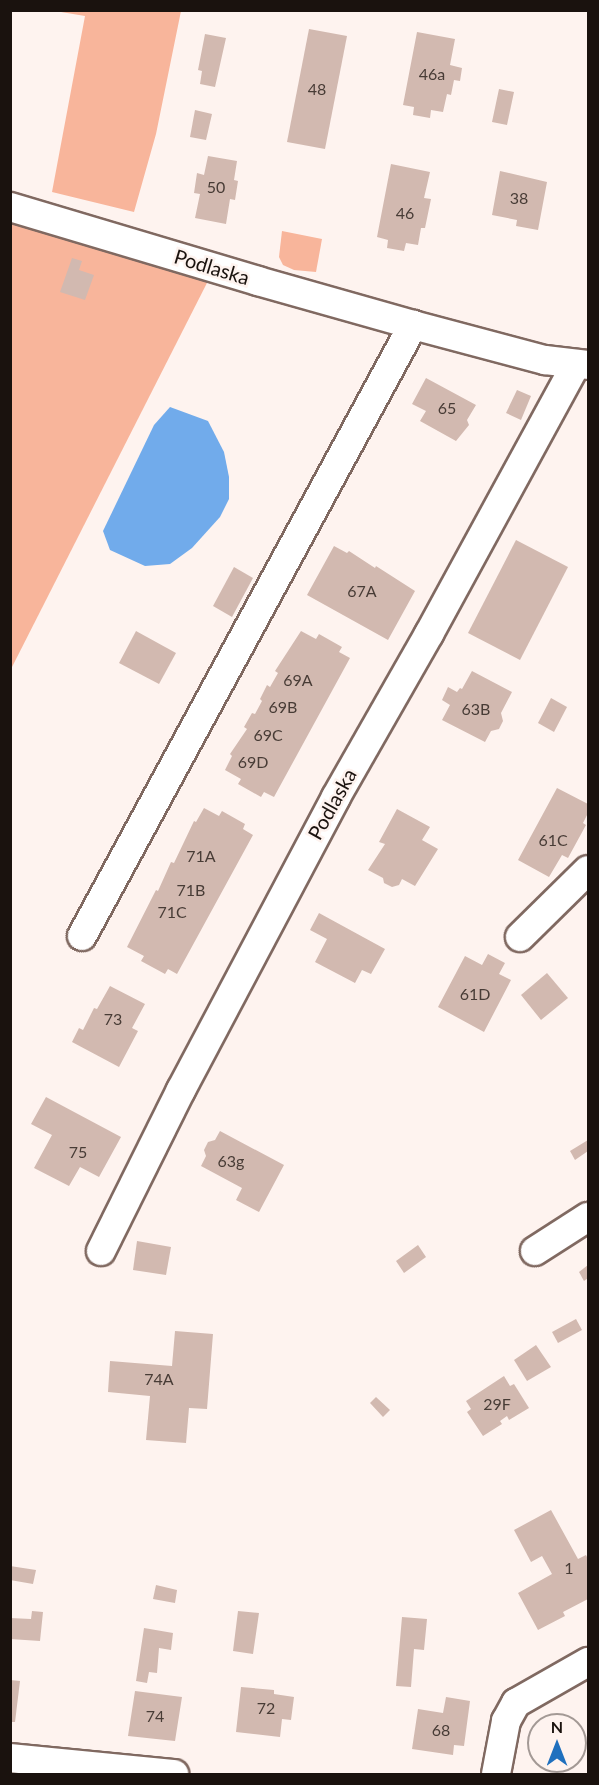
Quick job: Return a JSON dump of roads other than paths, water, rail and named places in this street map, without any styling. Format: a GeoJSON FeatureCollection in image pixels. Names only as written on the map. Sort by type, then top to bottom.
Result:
{"type":"FeatureCollection","features":[{"type":"Feature","properties":{"kind":"street","name":"Podlaska"},"geometry":{"type":"LineString","coordinates":[[10,207],[413,325],[544,360],[582,364],[330,807],[181,1090],[101,1251]]}},
{"type":"Feature","properties":{"kind":"street"},"geometry":{"type":"LineString","coordinates":[[82,936],[413,325]]}},
{"type":"Feature","properties":{"kind":"street"},"geometry":{"type":"LineString","coordinates":[[520,936],[588,870]]}},
{"type":"Feature","properties":{"kind":"street"},"geometry":{"type":"LineString","coordinates":[[535,1251],[588,1217]]}},
{"type":"Feature","properties":{"kind":"street"},"geometry":{"type":"LineString","coordinates":[[496,1774],[506,1721],[516,1703],[588,1662]]}},
{"type":"Feature","properties":{"kind":"street"},"geometry":{"type":"LineString","coordinates":[[10,1758],[174,1774]]}},
{"type":"Feature","properties":{"kind":"water"},"geometry":{"type":"Polygon","coordinates":[[[170,407],[208,421],[224,452],[229,477],[229,499],[220,517],[192,548],[170,564],[145,566],[110,550],[103,531],[154,425],[170,407]]]}}]}
